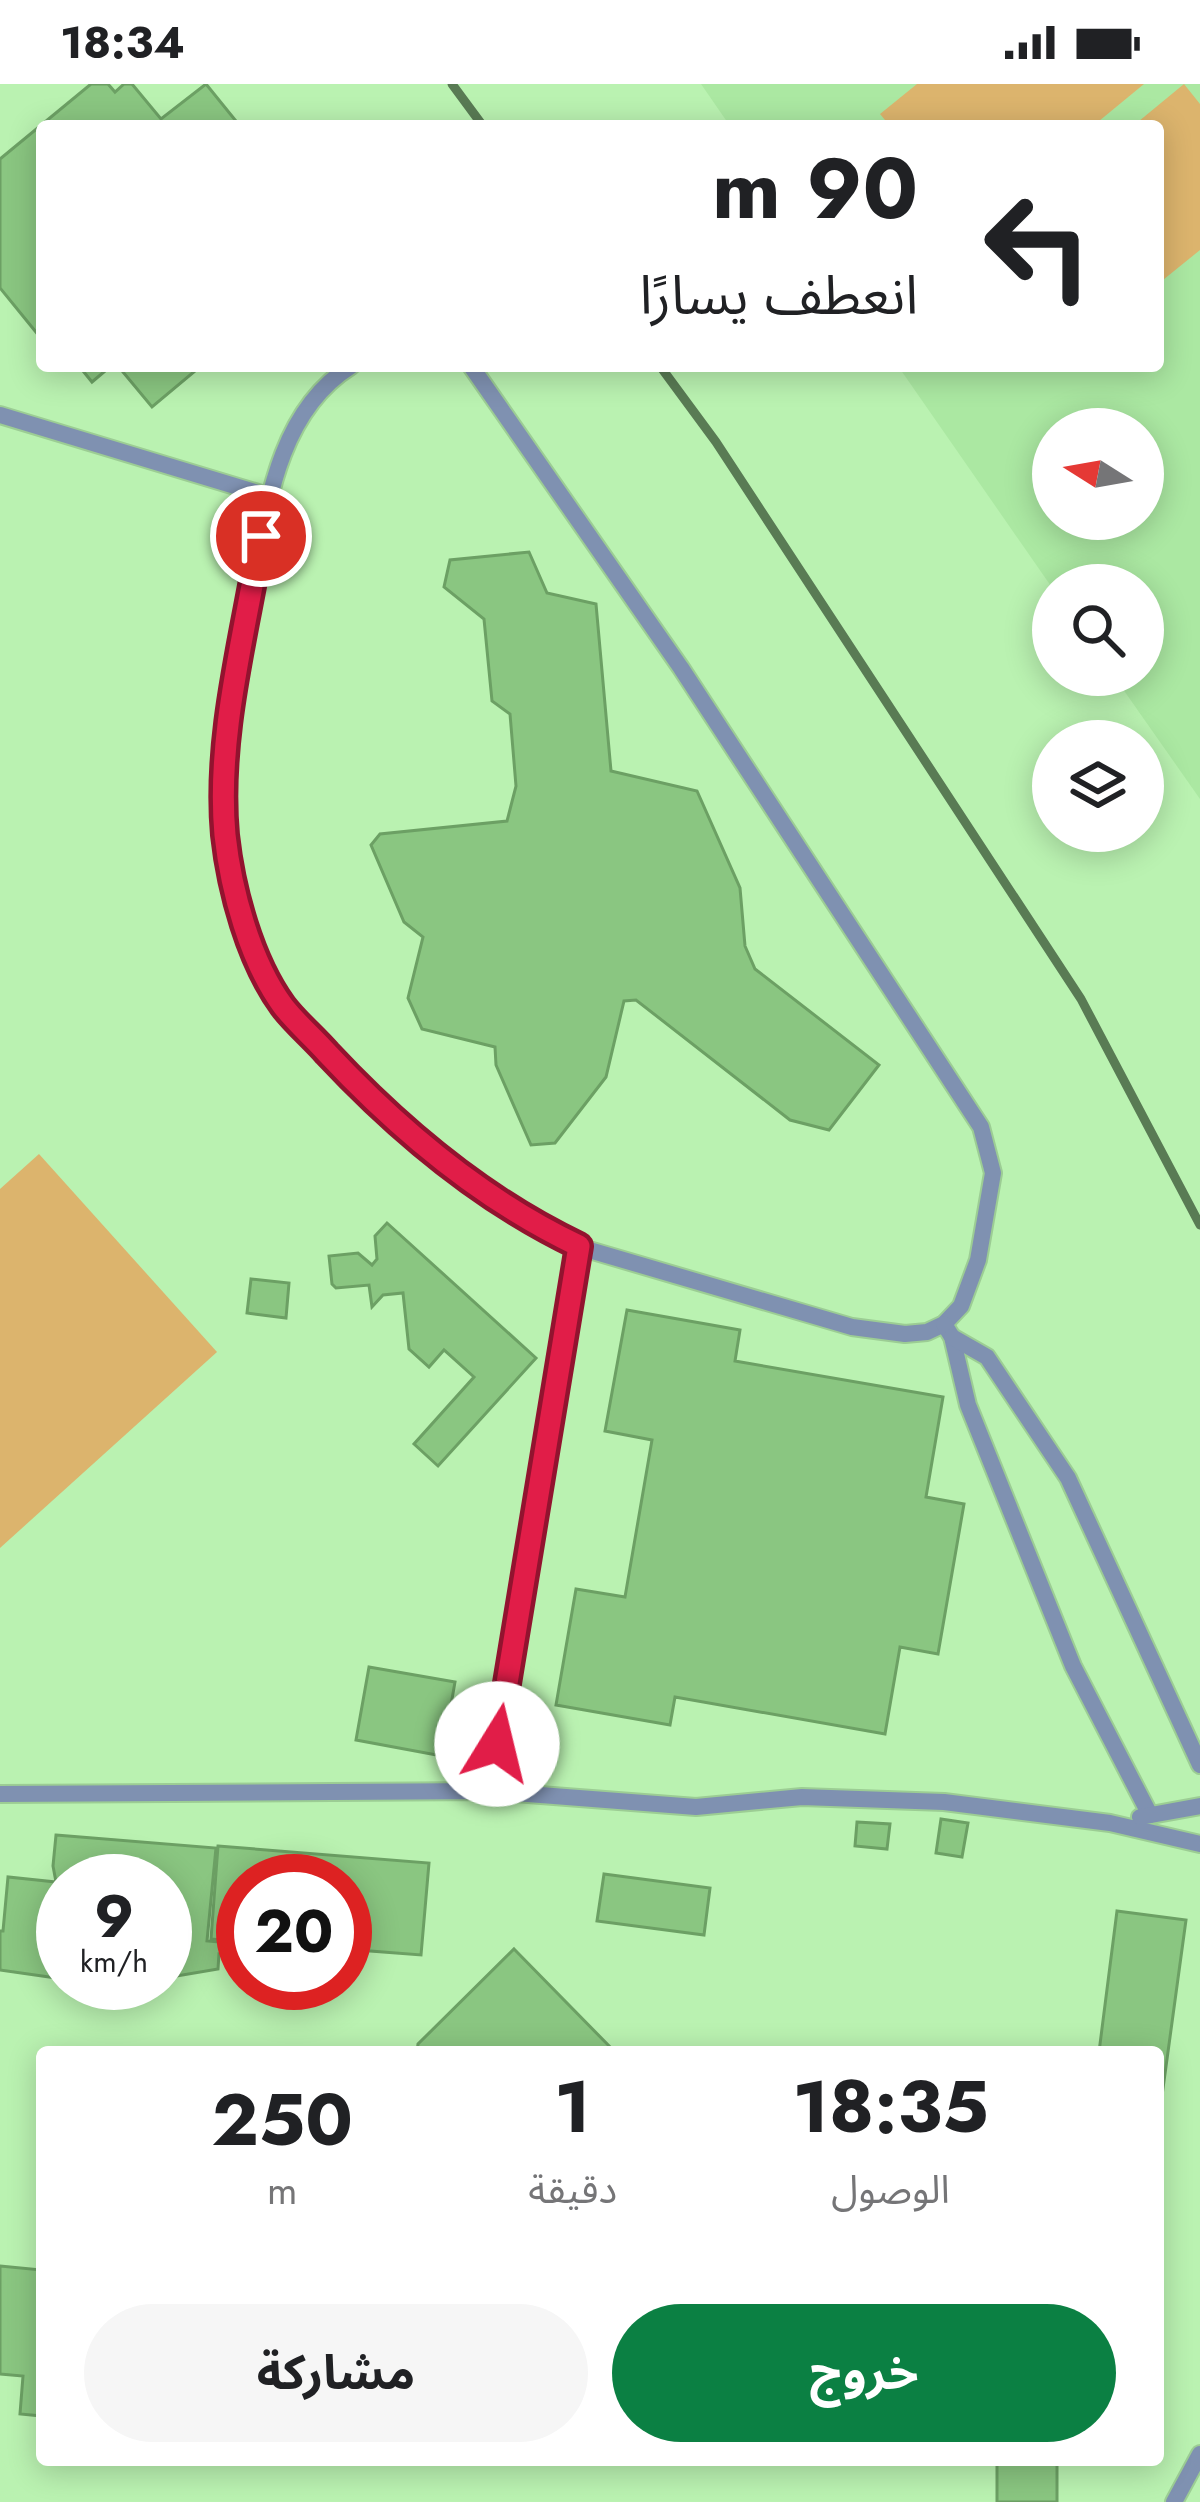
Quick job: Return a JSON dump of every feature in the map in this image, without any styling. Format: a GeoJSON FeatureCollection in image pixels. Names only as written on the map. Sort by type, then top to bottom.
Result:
{"type":"FeatureCollection","features":[{"type":"Feature","properties":{"kind":"lane"},"geometry":{"type":"LineString","coordinates":[[341,372],[293,428],[268,496],[226,736],[225,832],[238,915],[282,1004],[370,1100],[430,1150],[539,1227],[579,1246],[852,1327],[905,1334],[948,1331],[987,1358],[1068,1478],[1200,1765]]}},
{"type":"Feature","properties":{"kind":"lane"},"geometry":{"type":"LineString","coordinates":[[475,372],[681,668],[981,1127],[993,1173],[989,1213],[978,1260],[948,1331],[968,1406],[1073,1666],[1150,1816]]}},
{"type":"Feature","properties":{"kind":"lane"},"geometry":{"type":"LineString","coordinates":[[0,415],[268,496]]}},
{"type":"Feature","properties":{"kind":"lane"},"geometry":{"type":"LineString","coordinates":[[490,1791],[579,1246]]}},
{"type":"Feature","properties":{"kind":"lane"},"geometry":{"type":"LineString","coordinates":[[0,1794],[490,1791],[696,1807],[802,1796],[944,1802],[1109,1823],[1200,1844]]}},
{"type":"Feature","properties":{"kind":"lane"},"geometry":{"type":"LineString","coordinates":[[1109,1823],[1200,1805]]}},
{"type":"Feature","properties":{"kind":"lane"},"geometry":{"type":"LineString","coordinates":[[1174,2502],[1200,2453]]}},
{"type":"Feature","properties":{"kind":"shaded area"},"geometry":{"type":"Polygon","coordinates":[[[701,84],[1200,84],[1200,799],[1164,748],[1164,720],[1145,720],[1128,696],[1164,696],[1164,564],[1036,564],[902,372],[1164,372],[1164,120],[726,120],[701,84]]]}},
{"type":"Feature","properties":{"kind":"shaded area"},"geometry":{"type":"Polygon","coordinates":[[[917,84],[1144,84],[1100,120],[885,120],[880,114],[917,84]]]}},
{"type":"Feature","properties":{"kind":"shaded area"},"geometry":{"type":"Polygon","coordinates":[[[1184,84],[1200,104],[1200,250],[1164,279],[1164,120],[1140,120],[1184,84]]]}},
{"type":"Feature","properties":{"kind":"shaded area"},"geometry":{"type":"Polygon","coordinates":[[[39,1154],[217,1352],[0,1548],[0,1189],[39,1154]]]}},
{"type":"Feature","properties":{"kind":"building"},"geometry":{"type":"Polygon","coordinates":[[[91,84],[108,84],[115,92],[132,84],[161,119],[206,84],[235,120],[47,120],[91,84]]]}},
{"type":"Feature","properties":{"kind":"building"},"geometry":{"type":"Polygon","coordinates":[[[36,129],[36,332],[0,288],[0,159],[36,129]]]}},
{"type":"Feature","properties":{"kind":"building"},"geometry":{"type":"Polygon","coordinates":[[[84,372],[104,372],[92,382],[84,372]]]}},
{"type":"Feature","properties":{"kind":"building"},"geometry":{"type":"Polygon","coordinates":[[[123,372],[194,372],[152,407],[123,372]]]}},
{"type":"Feature","properties":{"kind":"building"},"geometry":{"type":"Polygon","coordinates":[[[529,552],[547,593],[596,604],[611,771],[697,791],[740,888],[745,946],[755,969],[879,1065],[829,1130],[790,1120],[636,1000],[624,1001],[606,1077],[555,1143],[531,1145],[496,1065],[495,1047],[422,1029],[408,998],[423,937],[404,922],[371,845],[380,834],[507,821],[516,786],[510,714],[492,701],[484,619],[444,587],[450,560],[529,552]]]}},
{"type":"Feature","properties":{"kind":"building"},"geometry":{"type":"Polygon","coordinates":[[[387,1223],[536,1358],[438,1466],[414,1444],[474,1377],[444,1350],[429,1367],[409,1349],[403,1293],[383,1295],[372,1307],[369,1285],[336,1288],[332,1284],[329,1256],[358,1253],[372,1265],[377,1259],[375,1236],[387,1223]]]}},
{"type":"Feature","properties":{"kind":"building"},"geometry":{"type":"Polygon","coordinates":[[[251,1279],[289,1283],[286,1318],[247,1313],[251,1279]]]}},
{"type":"Feature","properties":{"kind":"building"},"geometry":{"type":"Polygon","coordinates":[[[627,1310],[740,1330],[735,1361],[943,1397],[926,1497],[964,1504],[938,1654],[900,1647],[885,1734],[675,1697],[670,1725],[556,1705],[576,1589],[625,1597],[652,1440],[605,1431],[627,1310]]]}},
{"type":"Feature","properties":{"kind":"building"},"geometry":{"type":"Polygon","coordinates":[[[369,1667],[455,1682],[442,1756],[356,1740],[369,1667]]]}},
{"type":"Feature","properties":{"kind":"building"},"geometry":{"type":"Polygon","coordinates":[[[941,1819],[968,1823],[962,1857],[936,1853],[941,1819]]]}},
{"type":"Feature","properties":{"kind":"building"},"geometry":{"type":"Polygon","coordinates":[[[857,1822],[890,1824],[887,1849],[855,1846],[857,1822]]]}},
{"type":"Feature","properties":{"kind":"building"},"geometry":{"type":"Polygon","coordinates":[[[56,1835],[216,1848],[207,1941],[216,1942],[216,1969],[192,1973],[192,1854],[54,1854],[56,1835]]]}},
{"type":"Feature","properties":{"kind":"building"},"geometry":{"type":"Polygon","coordinates":[[[218,1846],[317,1854],[217,1854],[218,1846]]]}},
{"type":"Feature","properties":{"kind":"building"},"geometry":{"type":"Polygon","coordinates":[[[372,1858],[429,1863],[421,1955],[372,1951],[372,1858]]]}},
{"type":"Feature","properties":{"kind":"building"},"geometry":{"type":"Polygon","coordinates":[[[216,1873],[216,1939],[211,1939],[216,1873]]]}},
{"type":"Feature","properties":{"kind":"building"},"geometry":{"type":"Polygon","coordinates":[[[604,1874],[710,1888],[704,1935],[597,1921],[604,1874]]]}},
{"type":"Feature","properties":{"kind":"building"},"geometry":{"type":"Polygon","coordinates":[[[8,1877],[36,1880],[36,1975],[0,1970],[8,1877]]]}},
{"type":"Feature","properties":{"kind":"building"},"geometry":{"type":"Polygon","coordinates":[[[1117,1911],[1186,1920],[1164,2081],[1164,2046],[1100,2046],[1117,1911]]]}},
{"type":"Feature","properties":{"kind":"building"},"geometry":{"type":"Polygon","coordinates":[[[514,1949],[609,2046],[418,2046],[514,1949]]]}},
{"type":"Feature","properties":{"kind":"building"},"geometry":{"type":"Polygon","coordinates":[[[0,2266],[36,2269],[36,2415],[20,2414],[23,2376],[0,2374],[0,2266]]]}},
{"type":"Feature","properties":{"kind":"building"},"geometry":{"type":"Polygon","coordinates":[[[997,2466],[1057,2466],[1057,2502],[997,2502],[997,2466]]]}},
{"type":"Feature","properties":{"kind":"railway"},"geometry":{"type":"LineString","coordinates":[[452,84],[479,120]]}},
{"type":"Feature","properties":{"kind":"railway"},"geometry":{"type":"LineString","coordinates":[[664,372],[716,442],[1081,999],[1200,1225]]}},
{"type":"Feature","properties":{"kind":"route"},"geometry":{"type":"LineString","coordinates":[[261,536],[226,736],[225,832],[238,915],[282,1004],[370,1100],[430,1150],[539,1227],[579,1246],[497,1744]]}}]}
